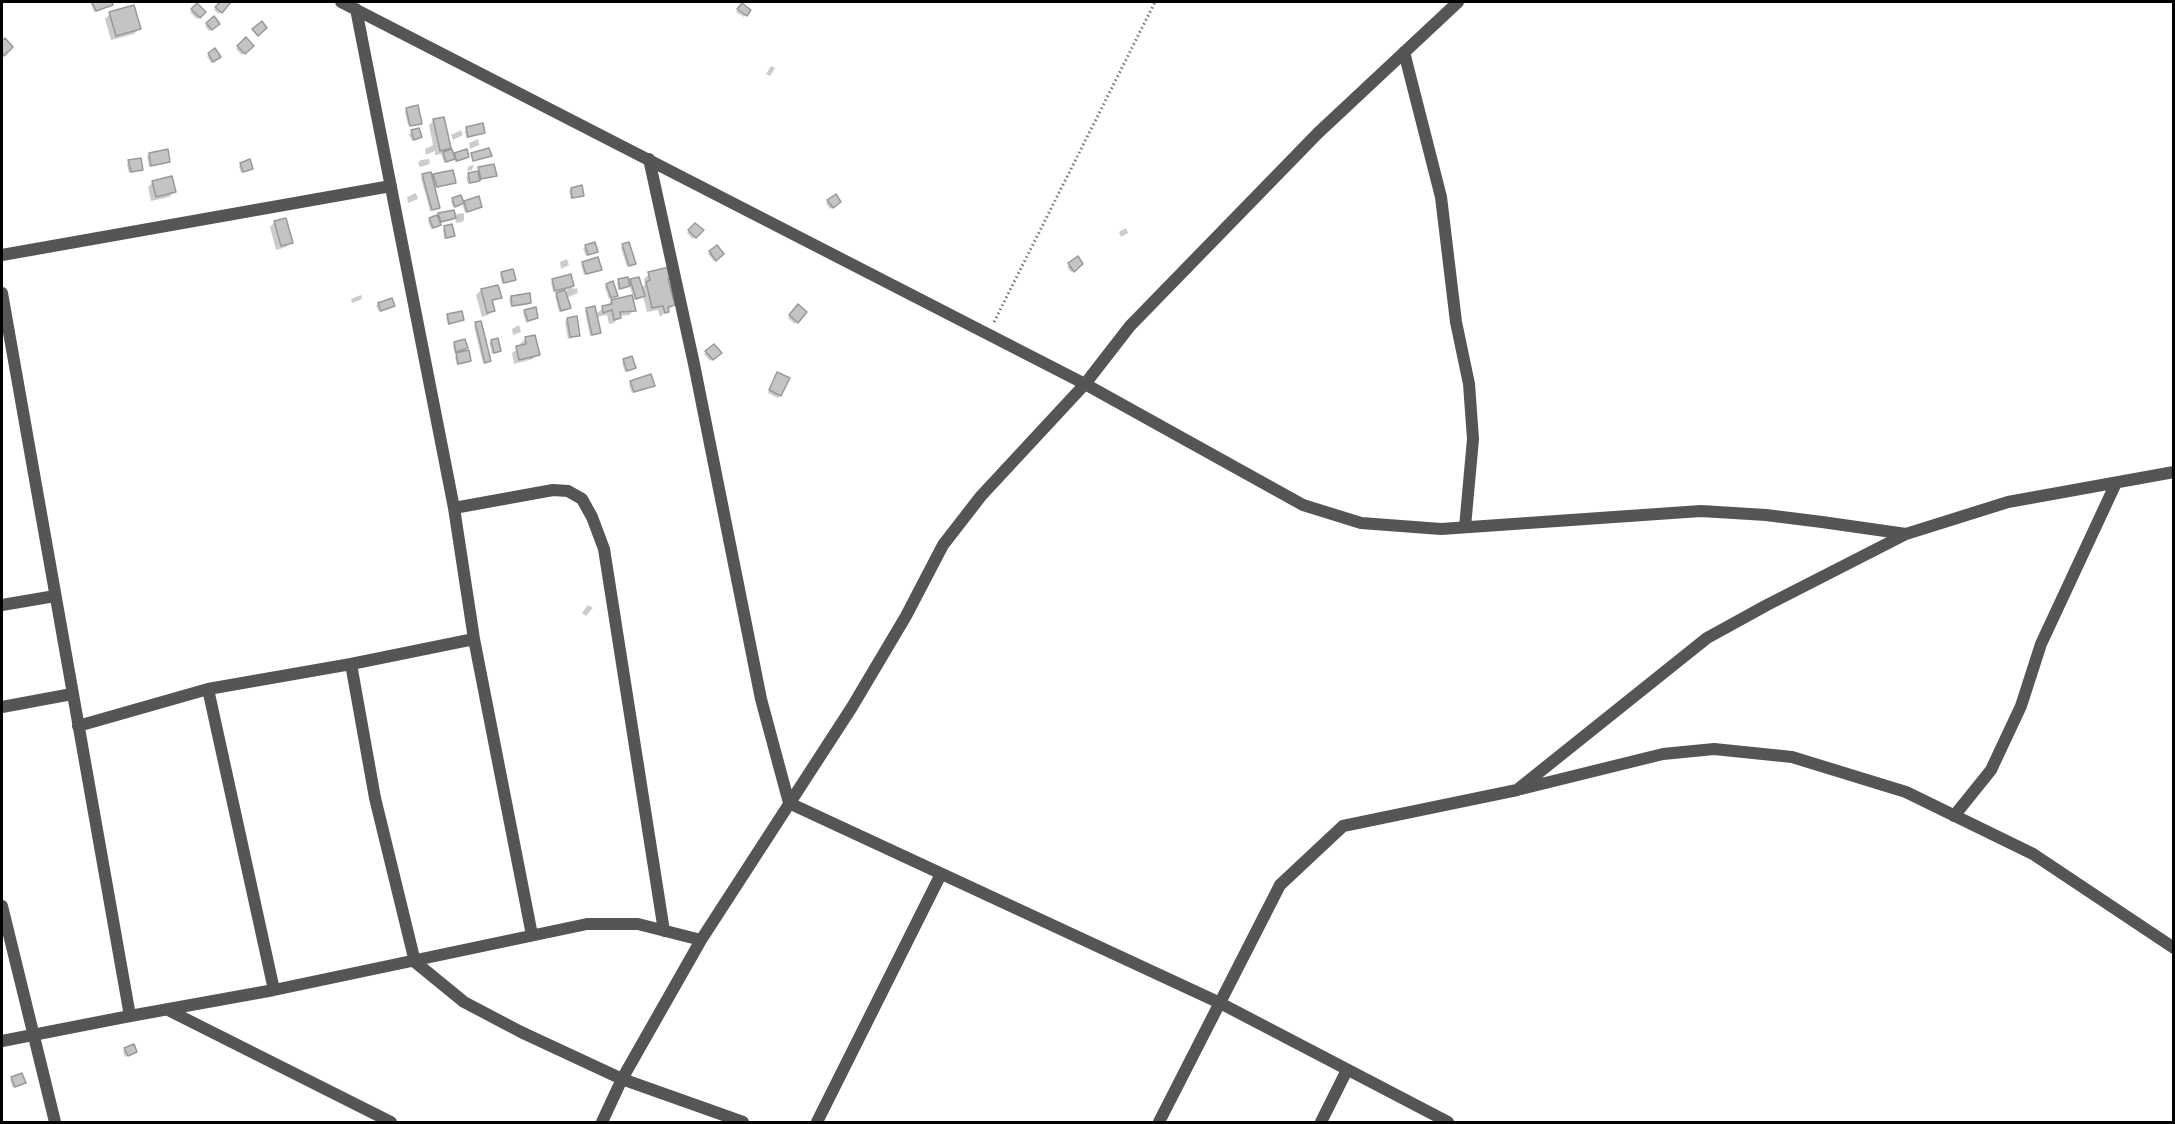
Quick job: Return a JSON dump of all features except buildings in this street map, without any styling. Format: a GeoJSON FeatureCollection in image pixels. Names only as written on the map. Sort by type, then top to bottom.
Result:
{"type":"FeatureCollection","features":[{"type":"Feature","properties":{"kind":"street"},"geometry":{"type":"LineString","coordinates":[[341,2],[988,333],[1303,505],[1361,523],[1442,529],[1701,511],[1766,515],[1906,534]]}},
{"type":"Feature","properties":{"kind":"street"},"geometry":{"type":"LineString","coordinates":[[602,1122],[622,1079],[701,940],[852,707],[894,636],[943,545],[981,496],[1085,384],[1130,326],[1318,133],[1458,2]]}},
{"type":"Feature","properties":{"kind":"street"},"geometry":{"type":"LineString","coordinates":[[356,9],[454,508],[474,639],[532,935]]}},
{"type":"Feature","properties":{"kind":"street"},"geometry":{"type":"LineString","coordinates":[[1404,52],[1441,197],[1456,322],[1469,384],[1473,439],[1466,527]]}},
{"type":"Feature","properties":{"kind":"street"},"geometry":{"type":"LineString","coordinates":[[649,159],[698,386],[761,699],[789,803],[1220,1004],[1448,1122]]}},
{"type":"Feature","properties":{"kind":"street"},"geometry":{"type":"LineString","coordinates":[[2,255],[391,186]]}},
{"type":"Feature","properties":{"kind":"street"},"geometry":{"type":"LineString","coordinates":[[2,293],[130,1016]]}},
{"type":"Feature","properties":{"kind":"street"},"geometry":{"type":"LineString","coordinates":[[1517,790],[1707,638],[1906,534],[2008,502],[2174,472]]}},
{"type":"Feature","properties":{"kind":"street"},"geometry":{"type":"LineString","coordinates":[[1954,816],[1991,770],[2021,706],[2041,644],[2116,483]]}},
{"type":"Feature","properties":{"kind":"street"},"geometry":{"type":"LineString","coordinates":[[454,508],[560,490],[568,491],[582,499],[592,517],[603,549],[664,931]]}},
{"type":"Feature","properties":{"kind":"street"},"geometry":{"type":"LineString","coordinates":[[2,605],[55,596]]}},
{"type":"Feature","properties":{"kind":"street"},"geometry":{"type":"LineString","coordinates":[[78,726],[208,689],[351,664],[474,639]]}},
{"type":"Feature","properties":{"kind":"street"},"geometry":{"type":"LineString","coordinates":[[351,664],[375,798],[415,962],[464,1002],[521,1032],[622,1079],[743,1122]]}},
{"type":"Feature","properties":{"kind":"street"},"geometry":{"type":"LineString","coordinates":[[208,689],[274,990]]}},
{"type":"Feature","properties":{"kind":"street"},"geometry":{"type":"LineString","coordinates":[[2,707],[72,694]]}},
{"type":"Feature","properties":{"kind":"street"},"geometry":{"type":"LineString","coordinates":[[1159,1122],[1280,885],[1343,826],[1517,790],[1663,754],[1714,749],[1792,757],[1906,792],[2033,854],[2174,948]]}},
{"type":"Feature","properties":{"kind":"street"},"geometry":{"type":"LineString","coordinates":[[817,1122],[941,874]]}},
{"type":"Feature","properties":{"kind":"street"},"geometry":{"type":"LineString","coordinates":[[2,906],[54,1122]]}},
{"type":"Feature","properties":{"kind":"street"},"geometry":{"type":"LineString","coordinates":[[2,1041],[415,962],[587,924],[638,924],[701,940]]}},
{"type":"Feature","properties":{"kind":"street"},"geometry":{"type":"LineString","coordinates":[[168,1010],[391,1122]]}},
{"type":"Feature","properties":{"kind":"street"},"geometry":{"type":"LineString","coordinates":[[1321,1122],[1347,1070]]}},
{"type":"Feature","properties":{"kind":"path"},"geometry":{"type":"LineString","coordinates":[[988,333],[1155,2]]}}]}
